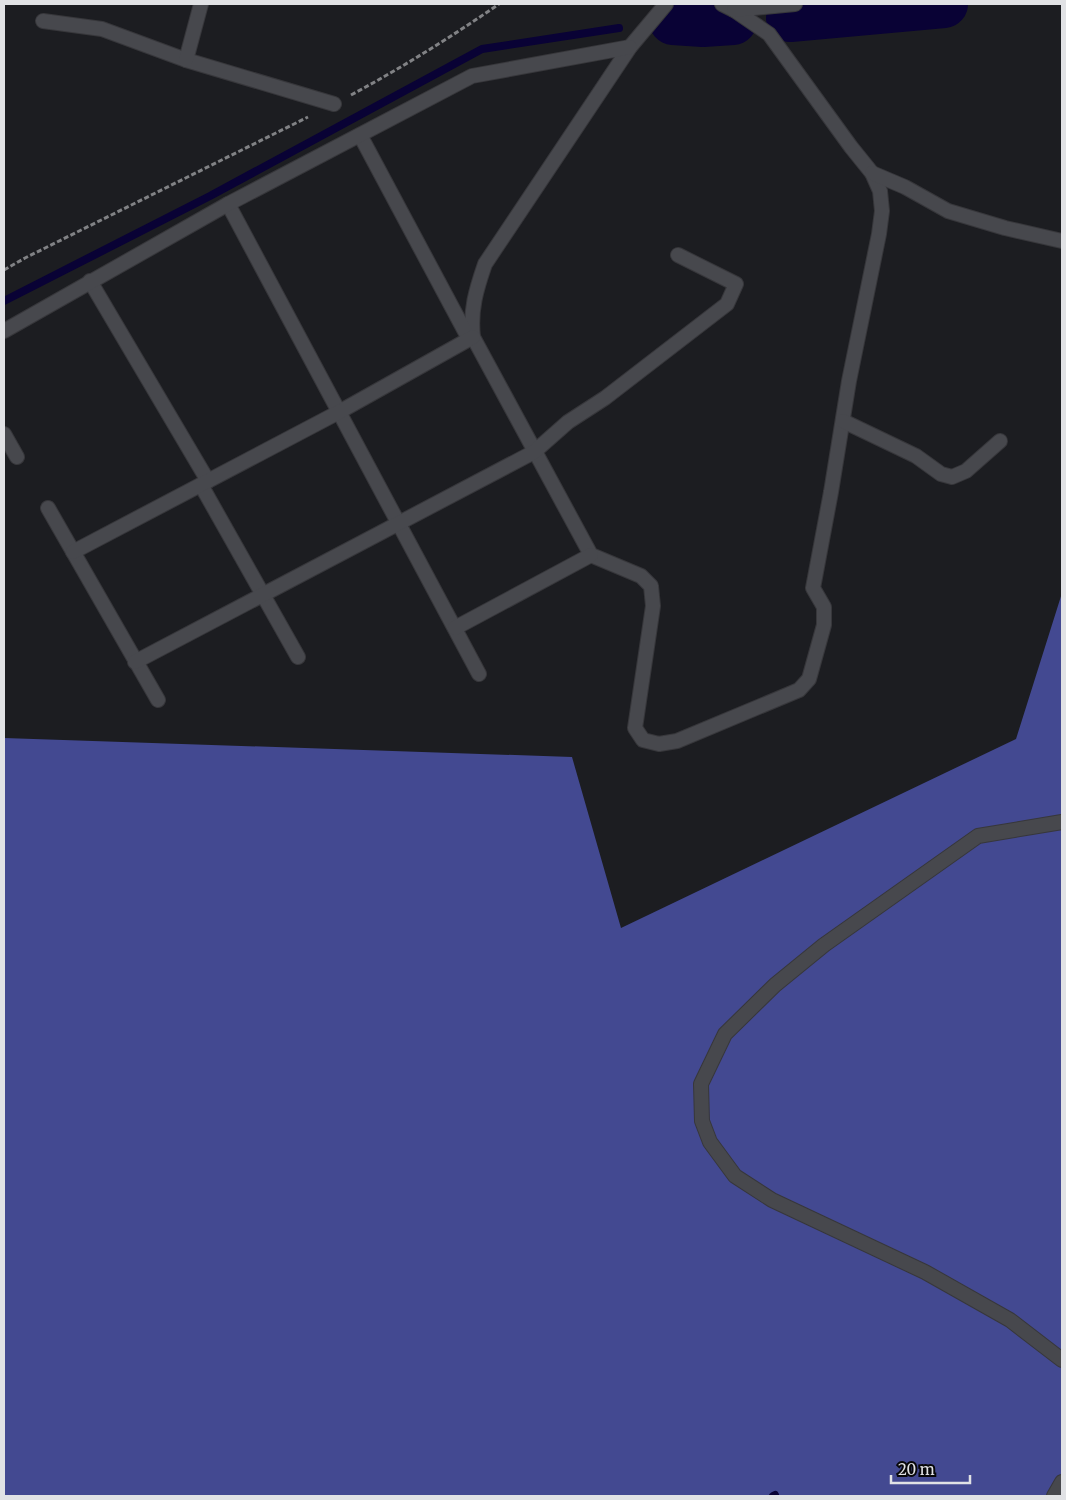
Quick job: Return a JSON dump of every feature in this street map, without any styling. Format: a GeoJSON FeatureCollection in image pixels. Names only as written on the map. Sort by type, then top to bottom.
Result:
{"type":"FeatureCollection","features":[{"type":"Feature","properties":{"kind":"street"},"geometry":{"type":"LineString","coordinates":[[186,60],[201,4]]}},
{"type":"Feature","properties":{"kind":"street"},"geometry":{"type":"LineString","coordinates":[[471,338],[471,319],[476,291],[485,264],[630,47],[666,4]]}},
{"type":"Feature","properties":{"kind":"street"},"geometry":{"type":"LineString","coordinates":[[728,7],[795,4]]}},
{"type":"Feature","properties":{"kind":"street"},"geometry":{"type":"LineString","coordinates":[[360,135],[590,555],[641,576],[651,586],[652,606],[635,728],[643,740],[659,744],[677,741],[799,690],[809,679],[824,625],[824,607],[813,588],[832,492],[849,381],[882,211],[880,191],[872,173],[769,34],[728,7]]}},
{"type":"Feature","properties":{"kind":"street"},"geometry":{"type":"LineString","coordinates":[[43,21],[102,29],[186,60],[334,104]]}},
{"type":"Feature","properties":{"kind":"street"},"geometry":{"type":"LineString","coordinates":[[4,331],[228,204],[472,76],[630,47]]}},
{"type":"Feature","properties":{"kind":"street"},"geometry":{"type":"LineString","coordinates":[[872,173],[905,188],[948,212],[1004,228],[1062,241]]}},
{"type":"Feature","properties":{"kind":"street"},"geometry":{"type":"LineString","coordinates":[[228,204],[479,674]]}},
{"type":"Feature","properties":{"kind":"street"},"geometry":{"type":"LineString","coordinates":[[135,662],[534,452],[568,422],[605,398],[727,304],[736,284],[678,255]]}},
{"type":"Feature","properties":{"kind":"street"},"geometry":{"type":"LineString","coordinates":[[90,281],[204,483],[298,657]]}},
{"type":"Feature","properties":{"kind":"street"},"geometry":{"type":"LineString","coordinates":[[73,552],[339,412],[471,338]]}},
{"type":"Feature","properties":{"kind":"street"},"geometry":{"type":"LineString","coordinates":[[842,421],[916,456],[941,474],[952,477],[966,471],[1000,442]]}},
{"type":"Feature","properties":{"kind":"street"},"geometry":{"type":"LineString","coordinates":[[4,434],[17,457]]}},
{"type":"Feature","properties":{"kind":"street"},"geometry":{"type":"LineString","coordinates":[[48,508],[158,700]]}},
{"type":"Feature","properties":{"kind":"street"},"geometry":{"type":"LineString","coordinates":[[455,628],[590,555]]}},
{"type":"Feature","properties":{"kind":"street"},"geometry":{"type":"LineString","coordinates":[[1062,822],[978,836],[824,945],[774,985],[725,1034],[700,1084],[702,1121],[710,1142],[735,1176],[772,1200],[925,1272],[1010,1320],[1062,1360]]}},
{"type":"Feature","properties":{"kind":"street"},"geometry":{"type":"LineString","coordinates":[[1054,1496],[1062,1482]]}},
{"type":"Feature","properties":{"kind":"path"},"geometry":{"type":"LineString","coordinates":[[4,270],[334,104],[401,68],[499,4]]}},
{"type":"Feature","properties":{"kind":"shaded area"},"geometry":{"type":"Polygon","coordinates":[[[1062,593],[1062,1496],[4,1496],[4,738],[572,757],[621,928],[1016,739],[1062,593]]]}},
{"type":"Feature","properties":{"kind":"waterway"},"geometry":{"type":"LineString","coordinates":[[790,18],[944,4]]}},
{"type":"Feature","properties":{"kind":"waterway"},"geometry":{"type":"LineString","coordinates":[[673,21],[703,23],[733,21]]}},
{"type":"Feature","properties":{"kind":"waterway"},"geometry":{"type":"LineString","coordinates":[[4,301],[210,196],[482,49],[619,28]]}}]}
